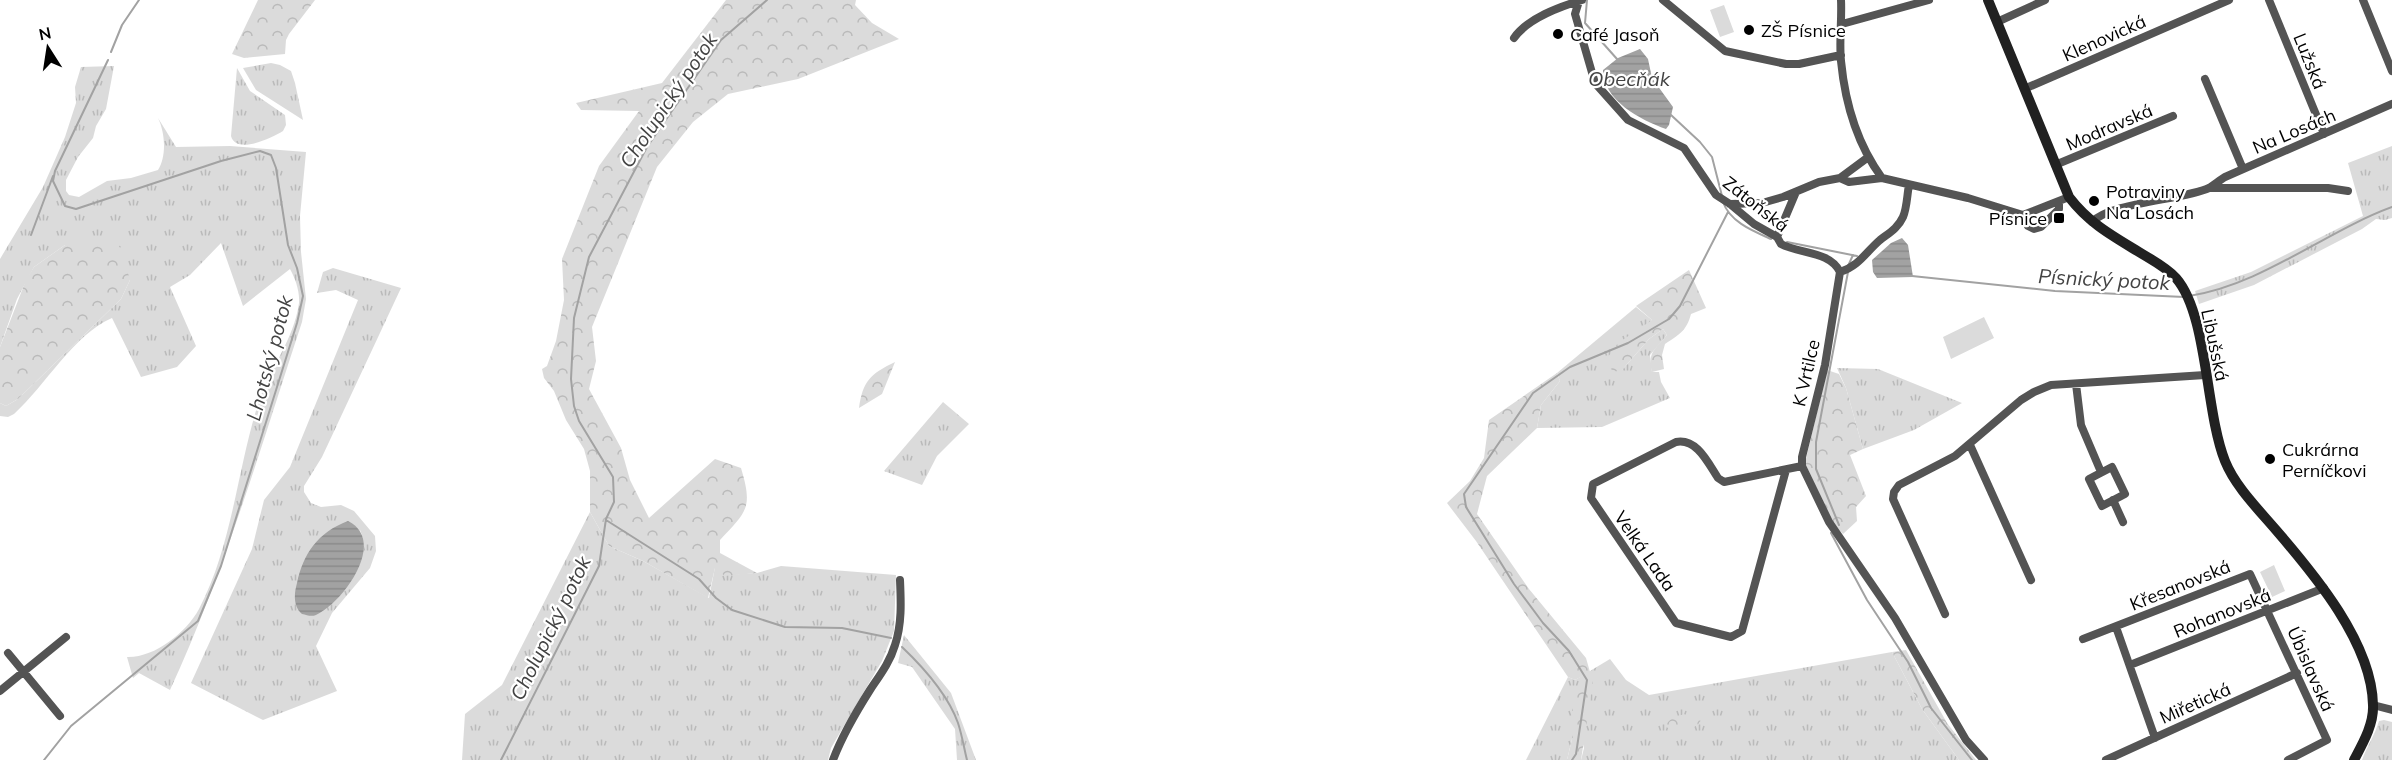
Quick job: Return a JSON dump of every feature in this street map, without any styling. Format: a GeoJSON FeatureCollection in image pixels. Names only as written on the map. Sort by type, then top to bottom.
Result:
{"type":"FeatureCollection","features":[{"type":"Feature","properties":{"kind":"street"},"geometry":{"type":"LineString","coordinates":[[1663,0],[1725,51],[1786,64],[1799,64],[1841,55]]}},
{"type":"Feature","properties":{"kind":"street"},"geometry":{"type":"LineString","coordinates":[[1840,0],[1841,55],[1851,112],[1867,158],[1882,178]]}},
{"type":"Feature","properties":{"kind":"street"},"geometry":{"type":"LineString","coordinates":[[1842,24],[1929,0]]}},
{"type":"Feature","properties":{"kind":"street","name":"Libušská"},"geometry":{"type":"LineString","coordinates":[[1988,0],[2055,165],[2064,199],[2092,222],[2163,267],[2176,278],[2187,296],[2199,340],[2216,433],[2226,464],[2256,507],[2324,588],[2343,617],[2364,663],[2373,705]]}},
{"type":"Feature","properties":{"kind":"street"},"geometry":{"type":"LineString","coordinates":[[1997,22],[2044,0]]}},
{"type":"Feature","properties":{"kind":"street","name":"Klenovická"},"geometry":{"type":"LineString","coordinates":[[2024,89],[2229,0]]}},
{"type":"Feature","properties":{"kind":"street","name":"Lužská"},"geometry":{"type":"LineString","coordinates":[[2269,0],[2324,134]]}},
{"type":"Feature","properties":{"kind":"street"},"geometry":{"type":"LineString","coordinates":[[2363,0],[2392,71]]}},
{"type":"Feature","properties":{"kind":"street"},"geometry":{"type":"LineString","coordinates":[[1514,38],[1520,29],[1566,5],[1581,1]]}},
{"type":"Feature","properties":{"kind":"street","name":"Zátoňská"},"geometry":{"type":"LineString","coordinates":[[1581,1],[1575,14],[1595,83],[1628,120],[1684,148],[1724,200],[1747,219],[1777,237],[1785,246],[1829,260],[1846,270]]}},
{"type":"Feature","properties":{"kind":"street"},"geometry":{"type":"LineString","coordinates":[[2205,79],[2243,169]]}},
{"type":"Feature","properties":{"kind":"street","name":"Na Losách"},"geometry":{"type":"LineString","coordinates":[[2209,188],[2225,177],[2392,104]]}},
{"type":"Feature","properties":{"kind":"street","name":"Modravská"},"geometry":{"type":"LineString","coordinates":[[2055,165],[2173,117]]}},
{"type":"Feature","properties":{"kind":"street"},"geometry":{"type":"LineString","coordinates":[[1724,200],[1762,202],[1796,192],[1819,182],[1840,178],[1867,158]]}},
{"type":"Feature","properties":{"kind":"street"},"geometry":{"type":"LineString","coordinates":[[1840,178],[1849,182],[1882,178],[1968,198],[2023,216],[2064,199]]}},
{"type":"Feature","properties":{"kind":"street"},"geometry":{"type":"LineString","coordinates":[[1846,270],[1899,226],[1905,215],[1909,185]]}},
{"type":"Feature","properties":{"kind":"street","name":"Na Losách"},"geometry":{"type":"LineString","coordinates":[[2092,222],[2101,216],[2141,203],[2209,188],[2348,190]]}},
{"type":"Feature","properties":{"kind":"street"},"geometry":{"type":"LineString","coordinates":[[1777,237],[1796,192]]}},
{"type":"Feature","properties":{"kind":"street"},"geometry":{"type":"LineString","coordinates":[[2023,216],[2028,225],[2034,229],[2041,227],[2059,209],[2064,199]]}},
{"type":"Feature","properties":{"kind":"street","name":"K Vrtilce"},"geometry":{"type":"LineString","coordinates":[[1802,466],[1802,457],[1846,270]]}},
{"type":"Feature","properties":{"kind":"street"},"geometry":{"type":"LineString","coordinates":[[1945,614],[1893,499],[1894,492],[1899,485],[1955,456],[2034,392],[2051,386],[2205,375]]}},
{"type":"Feature","properties":{"kind":"street"},"geometry":{"type":"LineString","coordinates":[[2076,384],[2081,425],[2101,472]]}},
{"type":"Feature","properties":{"kind":"street","name":"Velká Lada"},"geometry":{"type":"LineString","coordinates":[[1786,470],[1742,631],[1731,637],[1676,622],[1591,498],[1590,490],[1593,484],[1676,442],[1684,441],[1693,444],[1718,478],[1724,482],[1802,466]]}},
{"type":"Feature","properties":{"kind":"street"},"geometry":{"type":"LineString","coordinates":[[1970,445],[2031,580]]}},
{"type":"Feature","properties":{"kind":"street"},"geometry":{"type":"LineString","coordinates":[[1802,466],[1829,522],[1894,618],[1961,732],[1984,760]]}},
{"type":"Feature","properties":{"kind":"street"},"geometry":{"type":"LineString","coordinates":[[2112,467],[2125,494],[2113,500],[2102,506],[2089,478],[2112,467]]}},
{"type":"Feature","properties":{"kind":"street"},"geometry":{"type":"LineString","coordinates":[[2113,500],[2123,522]]}},
{"type":"Feature","properties":{"kind":"street","name":"Křesanovská"},"geometry":{"type":"LineString","coordinates":[[2083,639],[2250,574],[2269,610]]}},
{"type":"Feature","properties":{"kind":"street"},"geometry":{"type":"LineString","coordinates":[[833,760],[841,741],[895,647],[899,630],[900,580]]}},
{"type":"Feature","properties":{"kind":"street","name":"Rohanovská"},"geometry":{"type":"LineString","coordinates":[[2130,665],[2324,588]]}},
{"type":"Feature","properties":{"kind":"street","name":"Úbislavská"},"geometry":{"type":"LineString","coordinates":[[2269,610],[2327,740],[2288,760]]}},
{"type":"Feature","properties":{"kind":"street"},"geometry":{"type":"LineString","coordinates":[[2116,627],[2155,738]]}},
{"type":"Feature","properties":{"kind":"street"},"geometry":{"type":"LineString","coordinates":[[0,691],[66,637]]}},
{"type":"Feature","properties":{"kind":"street"},"geometry":{"type":"LineString","coordinates":[[8,653],[60,716]]}},
{"type":"Feature","properties":{"kind":"street","name":"Miřetická"},"geometry":{"type":"LineString","coordinates":[[2106,760],[2297,674]]}},
{"type":"Feature","properties":{"kind":"street"},"geometry":{"type":"LineString","coordinates":[[2354,760],[2366,737],[2373,705],[2392,710]]}},
{"type":"Feature","properties":{"kind":"green space"},"geometry":{"type":"Polygon","coordinates":[[[258,0],[315,0],[289,34],[285,54],[244,58],[232,54],[258,0]]]}},
{"type":"Feature","properties":{"kind":"green space"},"geometry":{"type":"Polygon","coordinates":[[[726,0],[856,0],[855,5],[872,23],[899,39],[798,79],[728,94],[693,122],[657,167],[592,327],[596,361],[589,389],[621,448],[630,480],[649,518],[715,459],[741,468],[747,501],[742,515],[720,540],[720,553],[757,573],[725,576],[715,568],[708,598],[643,561],[609,546],[590,512],[590,471],[584,449],[566,420],[554,391],[544,378],[542,369],[547,366],[556,341],[564,300],[562,259],[599,166],[639,111],[581,110],[576,103],[662,83],[726,0]]]}},
{"type":"Feature","properties":{"kind":"green space"},"geometry":{"type":"Polygon","coordinates":[[[1724,5],[1734,32],[1720,37],[1710,10],[1724,5]]]}},
{"type":"Feature","properties":{"kind":"green space"},"geometry":{"type":"Polygon","coordinates":[[[271,63],[291,71],[303,120],[256,90],[243,68],[271,63]]]}},
{"type":"Feature","properties":{"kind":"green space"},"geometry":{"type":"Polygon","coordinates":[[[114,66],[106,109],[96,126],[93,138],[78,157],[66,180],[66,191],[69,195],[79,197],[107,181],[131,178],[158,170],[163,158],[164,144],[158,118],[176,147],[230,146],[306,152],[300,216],[306,299],[302,322],[225,554],[170,690],[139,673],[133,678],[127,657],[158,649],[178,635],[199,609],[210,585],[227,534],[258,404],[292,329],[299,294],[290,269],[243,306],[221,243],[190,275],[170,287],[196,346],[177,367],[141,377],[112,318],[98,326],[72,348],[14,414],[8,417],[0,416],[0,403],[6,406],[18,399],[121,299],[130,280],[65,245],[34,267],[17,299],[0,347],[0,259],[43,187],[65,137],[76,103],[75,87],[81,67],[114,66]]]}},
{"type":"Feature","properties":{"kind":"green space"},"geometry":{"type":"Polygon","coordinates":[[[237,68],[250,91],[285,115],[286,125],[283,131],[247,145],[234,142],[231,136],[237,68]]]}},
{"type":"Feature","properties":{"kind":"green space"},"geometry":{"type":"Polygon","coordinates":[[[2392,146],[2392,218],[2376,219],[2362,229],[2254,285],[2199,304],[2195,291],[2251,272],[2363,216],[2348,163],[2392,146]]]}},
{"type":"Feature","properties":{"kind":"green space"},"geometry":{"type":"Polygon","coordinates":[[[94,238],[114,240],[121,249],[130,280],[121,299],[18,399],[6,406],[0,403],[0,347],[26,280],[34,267],[65,245],[94,238]]]}},
{"type":"Feature","properties":{"kind":"green space"},"geometry":{"type":"Polygon","coordinates":[[[333,268],[401,288],[322,457],[304,486],[304,492],[311,503],[321,507],[341,505],[354,511],[375,536],[376,551],[370,568],[332,613],[316,646],[337,691],[263,720],[191,683],[252,549],[264,500],[290,467],[358,300],[336,290],[317,293],[323,272],[333,268]],[[360,530],[327,607],[355,572],[363,552],[360,530]]]}},
{"type":"Feature","properties":{"kind":"green space"},"geometry":{"type":"Polygon","coordinates":[[[1689,270],[1706,308],[1691,314],[1682,332],[1665,344],[1662,355],[1664,369],[1652,372],[1651,366],[1653,352],[1667,335],[1663,329],[1649,339],[1622,370],[1613,372],[1606,360],[1618,343],[1652,320],[1636,306],[1689,270]]]}},
{"type":"Feature","properties":{"kind":"green space"},"geometry":{"type":"Polygon","coordinates":[[[1636,307],[1652,320],[1622,370],[1649,339],[1663,329],[1667,335],[1650,355],[1652,372],[1659,372],[1661,382],[1670,398],[1602,427],[1537,428],[1541,405],[1560,381],[1557,373],[1636,307]]]}},
{"type":"Feature","properties":{"kind":"green space"},"geometry":{"type":"Polygon","coordinates":[[[1984,317],[1994,338],[1951,359],[1943,337],[1984,317]]]}},
{"type":"Feature","properties":{"kind":"green space"},"geometry":{"type":"Polygon","coordinates":[[[895,362],[882,394],[859,408],[869,379],[879,370],[895,362]]]}},
{"type":"Feature","properties":{"kind":"green space"},"geometry":{"type":"Polygon","coordinates":[[[1837,368],[1878,369],[1962,403],[1914,430],[1863,449],[1846,388],[1837,368]]]}},
{"type":"Feature","properties":{"kind":"green space"},"geometry":{"type":"Polygon","coordinates":[[[1827,370],[1839,374],[1846,388],[1863,449],[1850,455],[1866,496],[1856,507],[1857,521],[1843,534],[1833,523],[1805,463],[1827,370]]]}},
{"type":"Feature","properties":{"kind":"green space"},"geometry":{"type":"Polygon","coordinates":[[[1557,373],[1560,381],[1541,405],[1537,428],[1487,476],[1477,514],[1529,589],[1586,658],[1590,672],[1575,680],[1568,677],[1476,541],[1447,503],[1470,481],[1484,458],[1489,420],[1557,373]]]}},
{"type":"Feature","properties":{"kind":"green space"},"geometry":{"type":"Polygon","coordinates":[[[943,402],[969,424],[937,456],[922,485],[884,471],[943,402]]]}},
{"type":"Feature","properties":{"kind":"green space"},"geometry":{"type":"Polygon","coordinates":[[[590,512],[609,546],[643,561],[709,598],[715,567],[725,575],[757,573],[781,566],[896,575],[894,631],[882,661],[831,748],[828,760],[462,760],[465,714],[502,685],[590,512]]]}},
{"type":"Feature","properties":{"kind":"green space"},"geometry":{"type":"Polygon","coordinates":[[[2274,565],[2285,591],[2272,597],[2260,572],[2274,565]]]}},
{"type":"Feature","properties":{"kind":"green space"},"geometry":{"type":"Polygon","coordinates":[[[904,635],[951,693],[976,760],[957,760],[955,729],[912,667],[898,663],[904,635]]]}},
{"type":"Feature","properties":{"kind":"green space"},"geometry":{"type":"Polygon","coordinates":[[[1906,650],[1947,723],[1976,760],[1959,760],[1922,709],[1892,652],[1906,650]]]}},
{"type":"Feature","properties":{"kind":"green space"},"geometry":{"type":"Polygon","coordinates":[[[1892,652],[1922,709],[1959,760],[1581,760],[1584,748],[1572,702],[1572,739],[1567,760],[1526,760],[1568,677],[1575,680],[1610,659],[1626,680],[1649,695],[1892,652]]]}},
{"type":"Feature","properties":{"kind":"green space"},"geometry":{"type":"Polygon","coordinates":[[[1593,681],[1581,760],[1567,760],[1572,739],[1572,702],[1581,682],[1593,681]]]}},
{"type":"Feature","properties":{"kind":"green space"},"geometry":{"type":"Polygon","coordinates":[[[1684,714],[1701,721],[1693,728],[1678,732],[1665,725],[1671,719],[1684,714]]]}},
{"type":"Feature","properties":{"kind":"green space"},"geometry":{"type":"Polygon","coordinates":[[[2379,721],[2392,722],[2392,760],[2362,760],[2379,721]]]}},
{"type":"Feature","properties":{"kind":"water","name":"Obecňák"},"geometry":{"type":"Polygon","coordinates":[[[1640,49],[1648,59],[1652,78],[1673,107],[1666,129],[1645,120],[1625,107],[1609,91],[1605,81],[1603,70],[1618,58],[1640,49]]]}},
{"type":"Feature","properties":{"kind":"water"},"geometry":{"type":"Polygon","coordinates":[[[1902,238],[1908,245],[1913,277],[1877,278],[1873,272],[1872,260],[1891,243],[1902,238]]]}},
{"type":"Feature","properties":{"kind":"water"},"geometry":{"type":"Polygon","coordinates":[[[348,521],[359,530],[364,542],[363,556],[357,571],[349,585],[327,608],[314,616],[302,614],[297,607],[295,596],[303,563],[320,538],[328,531],[348,521]]]}},
{"type":"Feature","properties":{"kind":"waterway","name":"Lhotský potok"},"geometry":{"type":"LineString","coordinates":[[111,52],[122,25],[139,0]]}},
{"type":"Feature","properties":{"kind":"waterway","name":"Cholupický potok"},"geometry":{"type":"LineString","coordinates":[[501,760],[599,566],[606,519],[614,502],[613,477],[579,421],[574,406],[571,379],[574,318],[589,257],[647,147],[721,40],[767,0]]}},
{"type":"Feature","properties":{"kind":"waterway","name":"Písnický potok"},"geometry":{"type":"LineString","coordinates":[[1587,0],[1585,23],[1617,59]]}},
{"type":"Feature","properties":{"kind":"waterway","name":"Lhotský potok"},"geometry":{"type":"LineString","coordinates":[[44,760],[71,726],[198,621],[221,566],[297,323],[303,296],[297,268],[288,245],[276,168],[271,155],[260,151],[221,161],[76,209],[65,206],[53,181],[55,171],[108,60]]}},
{"type":"Feature","properties":{"kind":"waterway","name":"Písnický potok"},"geometry":{"type":"LineString","coordinates":[[1671,115],[1700,142],[1712,157],[1722,196]]}},
{"type":"Feature","properties":{"kind":"waterway"},"geometry":{"type":"LineString","coordinates":[[31,235],[53,176]]}},
{"type":"Feature","properties":{"kind":"waterway","name":"Písnický potok"},"geometry":{"type":"LineString","coordinates":[[1723,202],[1726,209],[1737,220],[1771,239]]}},
{"type":"Feature","properties":{"kind":"waterway","name":"Písnický potok"},"geometry":{"type":"LineString","coordinates":[[2189,296],[2242,281],[2392,207]]}},
{"type":"Feature","properties":{"kind":"waterway"},"geometry":{"type":"LineString","coordinates":[[1572,760],[1576,754],[1587,680],[1569,651],[1543,623],[1514,584],[1466,507],[1464,494],[1533,393],[1570,367],[1628,343],[1669,319],[1680,306],[1728,212]]}},
{"type":"Feature","properties":{"kind":"waterway","name":"Písnický potok"},"geometry":{"type":"LineString","coordinates":[[1787,242],[1857,256]]}},
{"type":"Feature","properties":{"kind":"waterway"},"geometry":{"type":"LineString","coordinates":[[1848,266],[1853,255]]}},
{"type":"Feature","properties":{"kind":"waterway"},"geometry":{"type":"LineString","coordinates":[[1839,525],[1816,469],[1816,442],[1848,272]]}},
{"type":"Feature","properties":{"kind":"waterway","name":"Písnický potok"},"geometry":{"type":"LineString","coordinates":[[1912,276],[2055,291],[2184,297]]}},
{"type":"Feature","properties":{"kind":"waterway"},"geometry":{"type":"LineString","coordinates":[[606,520],[699,579],[716,598],[732,610],[785,627],[842,628],[891,638]]}},
{"type":"Feature","properties":{"kind":"waterway"},"geometry":{"type":"LineString","coordinates":[[1831,533],[1867,600],[1908,662],[1931,708],[1972,760]]}},
{"type":"Feature","properties":{"kind":"waterway"},"geometry":{"type":"LineString","coordinates":[[902,647],[926,672],[948,702],[958,723],[967,760]]}},
{"type":"Feature","properties":{"kind":"place","name":"ZŠ Písnice"},"geometry":{"type":"Point","coordinates":[1749,30]}},
{"type":"Feature","properties":{"kind":"place","name":"Café Jasoň"},"geometry":{"type":"Point","coordinates":[1558,34]}},
{"type":"Feature","properties":{"kind":"place","name":"Potraviny Na Losách"},"geometry":{"type":"Point","coordinates":[2094,201]}},
{"type":"Feature","properties":{"kind":"place","name":"Písnice"},"geometry":{"type":"Point","coordinates":[2059,218]}},
{"type":"Feature","properties":{"kind":"place","name":"Cukrárna Perníčkovi"},"geometry":{"type":"Point","coordinates":[2270,459]}}]}
